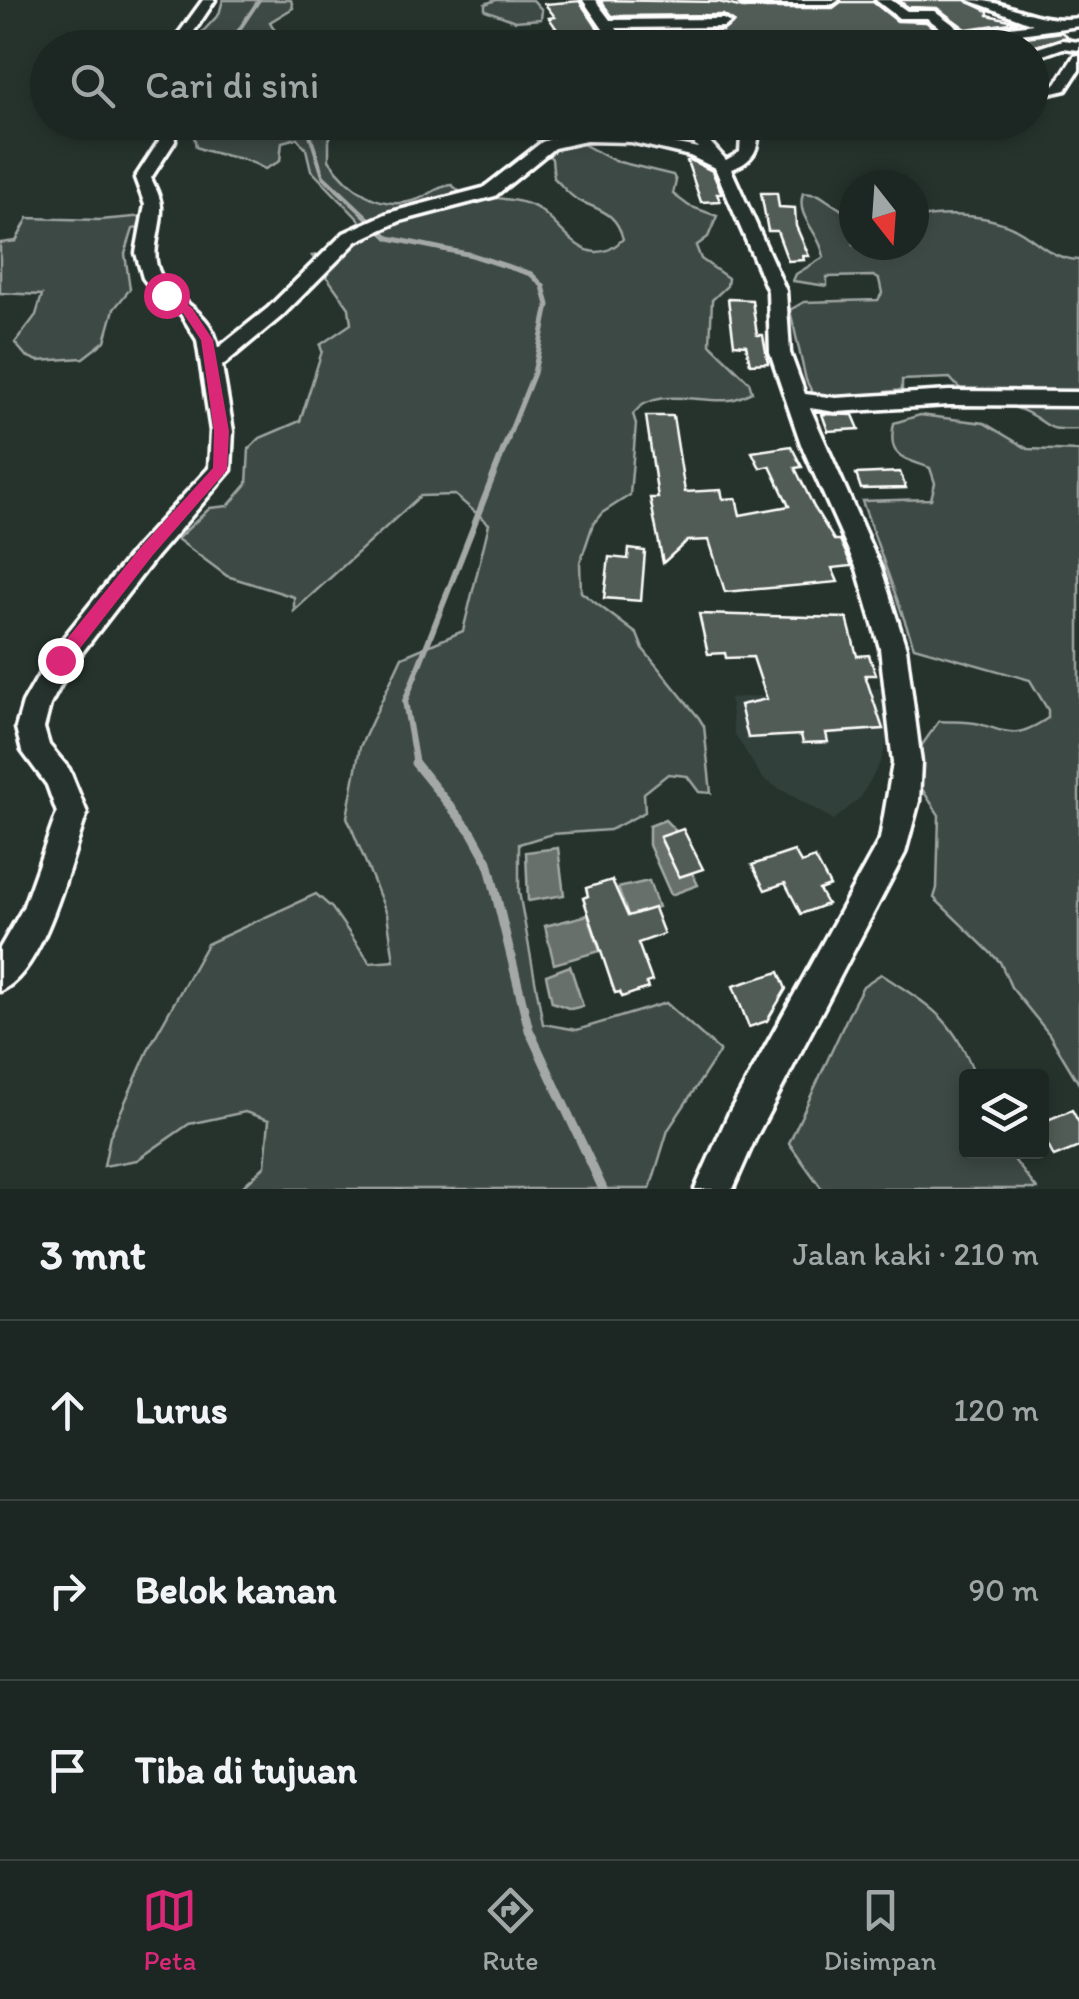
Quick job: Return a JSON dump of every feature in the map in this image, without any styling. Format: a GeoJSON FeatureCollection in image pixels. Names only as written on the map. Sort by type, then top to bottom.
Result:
{"type":"FeatureCollection","features":[{"type":"Feature","properties":{"kind":"street"},"geometry":{"type":"LineString","coordinates":[[188,30],[209,0]]}},
{"type":"Feature","properties":{"kind":"street"},"geometry":{"type":"LineString","coordinates":[[589,0],[610,30]]}},
{"type":"Feature","properties":{"kind":"street"},"geometry":{"type":"LineString","coordinates":[[743,0],[793,3],[802,14],[826,4]]}},
{"type":"Feature","properties":{"kind":"street"},"geometry":{"type":"LineString","coordinates":[[882,0],[904,14],[930,14],[952,30]]}},
{"type":"Feature","properties":{"kind":"street"},"geometry":{"type":"LineString","coordinates":[[975,0],[1079,30]]}},
{"type":"Feature","properties":{"kind":"street"},"geometry":{"type":"LineString","coordinates":[[1026,30],[1079,22]]}},
{"type":"Feature","properties":{"kind":"street"},"geometry":{"type":"LineString","coordinates":[[606,24],[723,24]]}},
{"type":"Feature","properties":{"kind":"street"},"geometry":{"type":"LineString","coordinates":[[1049,49],[1062,44],[1079,46]]}},
{"type":"Feature","properties":{"kind":"street"},"geometry":{"type":"LineString","coordinates":[[1049,89],[1061,86],[1074,64]]}},
{"type":"Feature","properties":{"kind":"street"},"geometry":{"type":"LineString","coordinates":[[0,975],[18,954],[44,900],[54,859],[72,813],[59,778],[36,752],[30,728],[37,703],[60,660],[147,550],[220,470],[222,431],[207,340],[188,310],[166,295],[152,278],[145,253],[153,205],[142,178],[167,140]]}},
{"type":"Feature","properties":{"kind":"street"},"geometry":{"type":"LineString","coordinates":[[210,366],[275,312],[344,241],[393,217],[494,190],[529,157],[552,143],[572,140]]}},
{"type":"Feature","properties":{"kind":"street"},"geometry":{"type":"LineString","coordinates":[[634,140],[720,163],[743,162],[749,156],[749,140]]}},
{"type":"Feature","properties":{"kind":"street"},"geometry":{"type":"LineString","coordinates":[[699,140],[720,163],[777,291],[780,353],[812,444],[870,569],[893,648],[908,763],[894,843],[742,1126],[714,1189]]}},
{"type":"Feature","properties":{"kind":"street"},"geometry":{"type":"LineString","coordinates":[[798,400],[836,405],[949,398],[1079,399]]}},
{"type":"Feature","properties":{"kind":"shaded area"},"geometry":{"type":"Polygon","coordinates":[[[223,0],[291,0],[293,8],[270,22],[275,30],[204,30],[219,14],[223,0]]]}},
{"type":"Feature","properties":{"kind":"shaded area"},"geometry":{"type":"Polygon","coordinates":[[[496,0],[533,0],[542,10],[541,19],[515,21],[485,10],[485,4],[496,0]]]}},
{"type":"Feature","properties":{"kind":"shaded area"},"geometry":{"type":"Polygon","coordinates":[[[195,140],[290,140],[282,142],[280,161],[265,169],[196,147],[195,140]]]}},
{"type":"Feature","properties":{"kind":"shaded area"},"geometry":{"type":"Polygon","coordinates":[[[299,140],[329,140],[329,160],[355,188],[378,200],[403,203],[452,185],[461,193],[516,200],[541,211],[573,241],[596,252],[623,239],[616,223],[574,198],[554,178],[552,159],[537,140],[575,140],[615,161],[673,175],[673,194],[689,206],[717,216],[708,237],[696,246],[701,259],[728,278],[727,286],[712,300],[710,344],[749,382],[752,392],[729,400],[665,398],[642,405],[633,414],[636,424],[630,495],[602,513],[593,524],[580,563],[581,592],[637,634],[643,649],[704,726],[711,793],[699,792],[687,776],[668,774],[644,793],[645,812],[610,830],[552,834],[519,844],[519,892],[543,1024],[577,1030],[666,1003],[720,1051],[668,1130],[650,1189],[240,1189],[265,1166],[269,1120],[245,1112],[189,1124],[137,1160],[104,1166],[110,1136],[150,1046],[207,944],[316,894],[332,908],[370,963],[394,961],[387,914],[347,817],[360,747],[402,657],[463,631],[489,524],[455,495],[420,496],[294,611],[294,597],[227,576],[177,539],[210,508],[228,506],[247,484],[249,449],[260,438],[300,421],[322,351],[320,345],[351,324],[349,308],[312,256],[339,252],[364,225],[311,170],[306,149],[299,140]]]}},
{"type":"Feature","properties":{"kind":"shaded area"},"geometry":{"type":"Polygon","coordinates":[[[803,193],[819,195],[839,208],[839,260],[929,260],[929,217],[970,216],[1011,227],[1056,254],[1079,260],[1079,429],[1055,428],[1017,408],[978,399],[950,378],[902,380],[902,390],[886,392],[870,401],[817,402],[806,380],[790,310],[804,302],[878,300],[882,293],[879,279],[873,276],[827,277],[827,286],[793,281],[796,274],[824,257],[801,202],[803,193]]]}},
{"type":"Feature","properties":{"kind":"shaded area"},"geometry":{"type":"Polygon","coordinates":[[[157,215],[153,225],[133,229],[125,254],[130,289],[114,309],[105,341],[83,358],[38,361],[26,356],[15,343],[36,315],[42,295],[0,293],[0,243],[16,241],[28,218],[100,220],[157,215]]]}},
{"type":"Feature","properties":{"kind":"shaded area"},"geometry":{"type":"Polygon","coordinates":[[[920,415],[984,423],[1028,449],[1079,451],[1079,1084],[1049,1034],[1011,987],[1000,962],[934,898],[939,815],[916,780],[914,771],[922,745],[939,721],[975,723],[1014,732],[1048,718],[1048,710],[1030,680],[914,647],[862,501],[931,499],[935,483],[930,468],[898,454],[893,443],[894,423],[920,415]]]}},
{"type":"Feature","properties":{"kind":"shaded area"},"geometry":{"type":"Polygon","coordinates":[[[885,688],[890,730],[881,761],[861,797],[834,820],[763,779],[734,733],[730,698],[885,688]]]}},
{"type":"Feature","properties":{"kind":"shaded area"},"geometry":{"type":"Polygon","coordinates":[[[665,820],[676,831],[660,838],[679,877],[692,873],[698,885],[671,895],[649,845],[649,826],[665,820]]]}},
{"type":"Feature","properties":{"kind":"shaded area"},"geometry":{"type":"Polygon","coordinates":[[[558,848],[564,895],[528,901],[526,852],[558,848]]]}},
{"type":"Feature","properties":{"kind":"shaded area"},"geometry":{"type":"Polygon","coordinates":[[[649,881],[658,907],[643,911],[633,929],[618,888],[649,881]]]}},
{"type":"Feature","properties":{"kind":"shaded area"},"geometry":{"type":"Polygon","coordinates":[[[588,915],[600,951],[554,964],[545,926],[588,915]]]}},
{"type":"Feature","properties":{"kind":"shaded area"},"geometry":{"type":"Polygon","coordinates":[[[570,966],[583,1006],[571,1009],[552,1002],[546,975],[570,966]]]}},
{"type":"Feature","properties":{"kind":"shaded area"},"geometry":{"type":"Polygon","coordinates":[[[881,974],[914,996],[949,1027],[967,1056],[972,1069],[959,1069],[959,1159],[1013,1159],[1037,1189],[822,1189],[789,1143],[863,986],[881,974]]]}},
{"type":"Feature","properties":{"kind":"building"},"geometry":{"type":"Polygon","coordinates":[[[600,0],[719,2],[743,8],[833,8],[841,2],[873,2],[897,21],[926,22],[936,30],[724,30],[734,22],[723,15],[612,16],[600,0]]]}},
{"type":"Feature","properties":{"kind":"building"},"geometry":{"type":"Polygon","coordinates":[[[898,0],[965,0],[988,11],[988,15],[1018,22],[966,29],[937,8],[908,7],[898,0]]]}},
{"type":"Feature","properties":{"kind":"building"},"geometry":{"type":"Polygon","coordinates":[[[580,1],[599,30],[557,30],[549,18],[555,17],[545,4],[580,1]]]}},
{"type":"Feature","properties":{"kind":"building"},"geometry":{"type":"Polygon","coordinates":[[[1061,32],[1068,37],[1049,42],[1049,34],[1061,32]]]}},
{"type":"Feature","properties":{"kind":"building"},"geometry":{"type":"Polygon","coordinates":[[[687,161],[712,171],[722,194],[717,194],[720,201],[701,202],[687,161]]]}},
{"type":"Feature","properties":{"kind":"building"},"geometry":{"type":"Polygon","coordinates":[[[761,193],[777,193],[779,207],[795,208],[796,226],[809,256],[803,256],[804,260],[788,261],[777,231],[768,231],[761,193]]]}},
{"type":"Feature","properties":{"kind":"building"},"geometry":{"type":"Polygon","coordinates":[[[728,299],[752,300],[757,335],[763,335],[768,363],[750,364],[746,345],[734,344],[728,299]]]}},
{"type":"Feature","properties":{"kind":"building"},"geometry":{"type":"Polygon","coordinates":[[[822,414],[853,415],[859,429],[828,431],[822,414]]]}},
{"type":"Feature","properties":{"kind":"building"},"geometry":{"type":"Polygon","coordinates":[[[646,416],[673,416],[685,492],[721,490],[723,499],[736,498],[740,515],[789,506],[770,466],[760,468],[752,452],[791,446],[802,467],[795,468],[814,507],[834,540],[840,540],[852,566],[832,568],[838,582],[725,592],[709,540],[687,541],[663,563],[650,498],[658,498],[646,416]]]}},
{"type":"Feature","properties":{"kind":"building"},"geometry":{"type":"Polygon","coordinates":[[[900,472],[906,488],[861,489],[856,474],[900,472]]]}},
{"type":"Feature","properties":{"kind":"building"},"geometry":{"type":"Polygon","coordinates":[[[629,549],[645,551],[641,601],[604,598],[609,557],[628,559],[629,549]]]}},
{"type":"Feature","properties":{"kind":"building"},"geometry":{"type":"Polygon","coordinates":[[[699,614],[847,618],[857,656],[869,655],[876,675],[865,675],[883,729],[826,733],[828,742],[803,743],[801,735],[748,738],[740,705],[767,699],[753,657],[708,654],[699,614]]]}},
{"type":"Feature","properties":{"kind":"building"},"geometry":{"type":"Polygon","coordinates":[[[683,829],[703,869],[679,877],[660,837],[683,829]]]}},
{"type":"Feature","properties":{"kind":"building"},"geometry":{"type":"Polygon","coordinates":[[[794,851],[801,863],[815,858],[830,886],[819,890],[827,904],[801,914],[785,883],[765,890],[752,865],[794,851]]]}},
{"type":"Feature","properties":{"kind":"building"},"geometry":{"type":"Polygon","coordinates":[[[612,880],[628,916],[654,908],[664,934],[638,943],[652,981],[646,983],[648,988],[622,997],[620,992],[615,993],[583,898],[588,896],[586,888],[612,880]]]}},
{"type":"Feature","properties":{"kind":"building"},"geometry":{"type":"Polygon","coordinates":[[[779,972],[786,989],[767,1021],[749,1027],[733,986],[779,972]]]}},
{"type":"Feature","properties":{"kind":"building"},"geometry":{"type":"Polygon","coordinates":[[[1072,1110],[1079,1123],[1079,1147],[1054,1157],[1049,1147],[1049,1119],[1072,1110]]]}},
{"type":"Feature","properties":{"kind":"waterway"},"geometry":{"type":"LineString","coordinates":[[239,30],[259,0]]}},
{"type":"Feature","properties":{"kind":"waterway"},"geometry":{"type":"LineString","coordinates":[[312,140],[323,176],[340,192]]}},
{"type":"Feature","properties":{"kind":"waterway"},"geometry":{"type":"LineString","coordinates":[[337,189],[389,238],[472,255],[531,274],[543,286],[548,305],[534,373],[507,440]]}},
{"type":"Feature","properties":{"kind":"waterway"},"geometry":{"type":"LineString","coordinates":[[416,764],[405,701],[508,438]]}},
{"type":"Feature","properties":{"kind":"waterway"},"geometry":{"type":"LineString","coordinates":[[416,764],[472,833],[488,862],[529,1030],[603,1189]]}},
{"type":"Feature","properties":{"kind":"route"},"geometry":{"type":"LineString","coordinates":[[60,660],[147,550],[220,470],[222,431],[207,340],[188,310],[166,295]]}}]}
